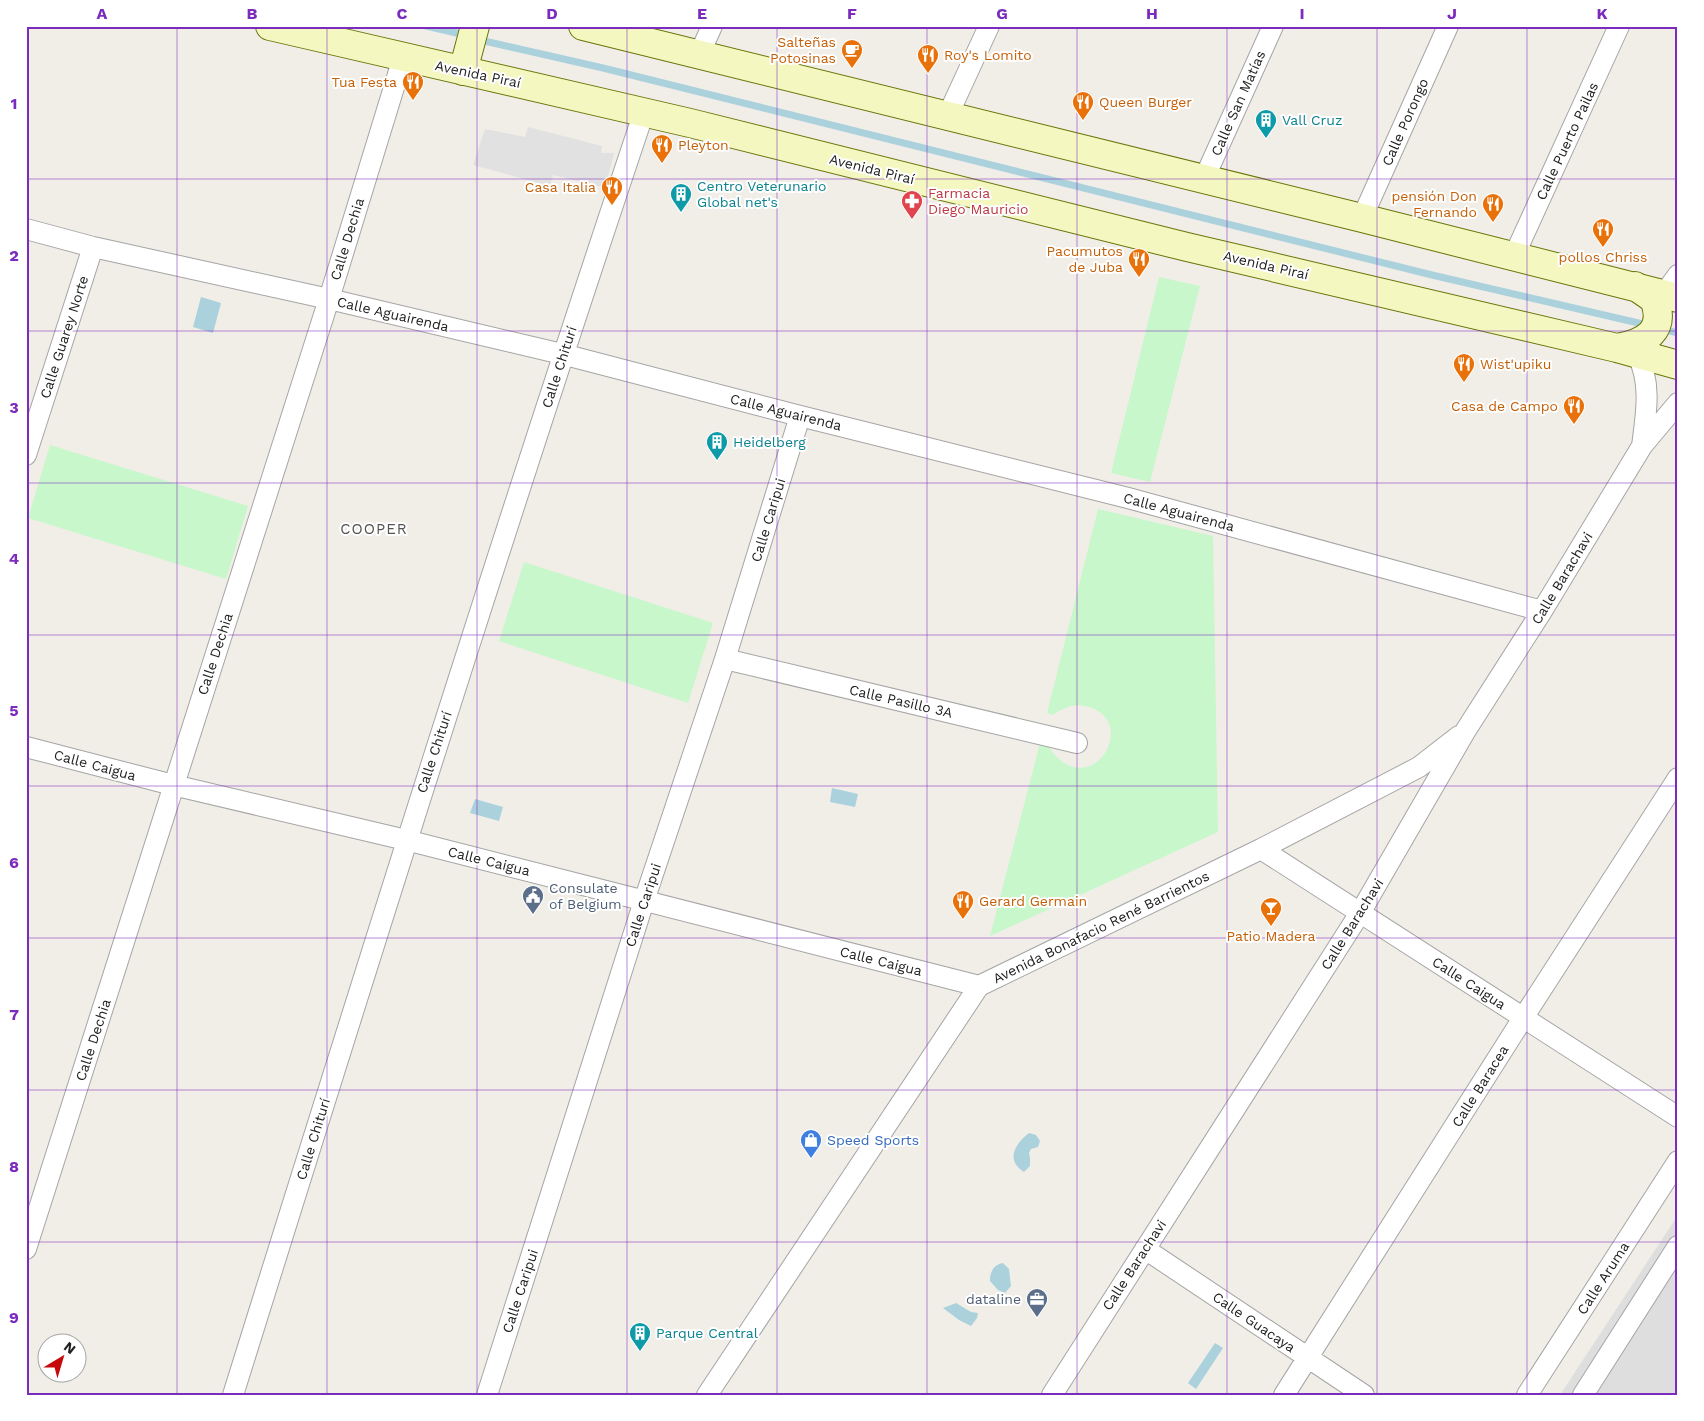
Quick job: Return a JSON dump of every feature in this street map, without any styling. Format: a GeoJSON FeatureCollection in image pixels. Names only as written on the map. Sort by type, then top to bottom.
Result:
{"type":"FeatureCollection","features":[{"type":"Feature","properties":{"kind":"main road","name":"Avenida Piraí"},"geometry":{"type":"LineString","coordinates":[[270,26],[403,58],[465,62],[644,112],[1678,365]]}},
{"type":"Feature","properties":{"kind":"main road"},"geometry":{"type":"LineString","coordinates":[[583,26],[1635,286],[1673,289]]}},
{"type":"Feature","properties":{"kind":"main road"},"geometry":{"type":"LineString","coordinates":[[465,62],[475,27]]}},
{"type":"Feature","properties":{"kind":"main road"},"geometry":{"type":"LineString","coordinates":[[1627,351],[1645,340],[1652,332],[1658,314],[1654,299],[1635,286]]}},
{"type":"Feature","properties":{"kind":"street"},"geometry":{"type":"LineString","coordinates":[[699,55],[712,26]]}},
{"type":"Feature","properties":{"kind":"street"},"geometry":{"type":"LineString","coordinates":[[947,117],[989,26]]}},
{"type":"Feature","properties":{"kind":"street","name":"Calle San Matías"},"geometry":{"type":"LineString","coordinates":[[1204,179],[1273,26]]}},
{"type":"Feature","properties":{"kind":"street","name":"Calle Porongo"},"geometry":{"type":"LineString","coordinates":[[1362,218],[1448,26]]}},
{"type":"Feature","properties":{"kind":"street","name":"Calle Puerto Pailas"},"geometry":{"type":"LineString","coordinates":[[1514,256],[1619,26]]}},
{"type":"Feature","properties":{"kind":"street","name":"Calle Dechia"},"geometry":{"type":"LineString","coordinates":[[26,1249],[329,299],[403,58]]}},
{"type":"Feature","properties":{"kind":"street","name":"Calle Chiturí"},"geometry":{"type":"LineString","coordinates":[[233,1395],[406,840],[562,354],[644,112]]}},
{"type":"Feature","properties":{"kind":"street","name":"Calle Aguairenda"},"geometry":{"type":"LineString","coordinates":[[26,229],[93,247],[329,299],[562,354],[1128,498],[1542,611]]}},
{"type":"Feature","properties":{"kind":"street","name":"Calle Guarey Norte"},"geometry":{"type":"LineString","coordinates":[[26,455],[93,247]]}},
{"type":"Feature","properties":{"kind":"street","name":"Calle Barachavi"},"geometry":{"type":"LineString","coordinates":[[1627,351],[1643,366],[1647,402],[1642,446]]}},
{"type":"Feature","properties":{"kind":"street","name":"Calle Barachavi"},"geometry":{"type":"LineString","coordinates":[[1052,1395],[1360,913],[1466,730],[1542,611],[1642,446],[1678,402]]}},
{"type":"Feature","properties":{"kind":"street","name":"Calle Barachavi"},"geometry":{"type":"LineString","coordinates":[[1642,446],[1678,415]]}},
{"type":"Feature","properties":{"kind":"street","name":"Calle Caripui"},"geometry":{"type":"LineString","coordinates":[[487,1395],[644,900],[725,659],[800,416]]}},
{"type":"Feature","properties":{"kind":"street","name":"Calle Pasillo 3A"},"geometry":{"type":"LineString","coordinates":[[725,659],[1077,743]]}},
{"type":"Feature","properties":{"kind":"street","name":"Avenida Bonafacio René Barrientos"},"geometry":{"type":"LineString","coordinates":[[707,1395],[979,986],[1261,849],[1419,767],[1466,730]]}},
{"type":"Feature","properties":{"kind":"street","name":"Calle Caigua"},"geometry":{"type":"LineString","coordinates":[[26,747],[173,785],[406,840],[979,986]]}},
{"type":"Feature","properties":{"kind":"street","name":"Calle Baracea"},"geometry":{"type":"LineString","coordinates":[[1284,1395],[1678,778]]}},
{"type":"Feature","properties":{"kind":"street","name":"Calle Caigua"},"geometry":{"type":"LineString","coordinates":[[1261,849],[1678,1117]]}},
{"type":"Feature","properties":{"kind":"street","name":"Calle Aruma"},"geometry":{"type":"LineString","coordinates":[[1527,1395],[1678,1161]]}},
{"type":"Feature","properties":{"kind":"street"},"geometry":{"type":"LineString","coordinates":[[1583,1395],[1678,1246]]}},
{"type":"Feature","properties":{"kind":"street","name":"Calle Guacaya"},"geometry":{"type":"LineString","coordinates":[[1145,1249],[1364,1395]]}},
{"type":"Feature","properties":{"kind":"shaded area"},"geometry":{"type":"Polygon","coordinates":[[[528,127],[602,146],[601,153],[614,153],[605,188],[553,175],[550,186],[473,165],[485,129],[525,137],[528,127]]]}},
{"type":"Feature","properties":{"kind":"shaded area"},"geometry":{"type":"Polygon","coordinates":[[[1678,1215],[1678,1395],[1560,1395],[1678,1215]]]}},
{"type":"Feature","properties":{"kind":"green space"},"geometry":{"type":"Polygon","coordinates":[[[1159,277],[1200,286],[1150,482],[1111,473],[1159,277]]]}},
{"type":"Feature","properties":{"kind":"green space"},"geometry":{"type":"Polygon","coordinates":[[[50,445],[248,506],[226,579],[28,518],[50,445]]]}},
{"type":"Feature","properties":{"kind":"green space"},"geometry":{"type":"Polygon","coordinates":[[[1098,509],[1213,536],[1218,832],[990,936],[1040,743],[1046,743],[1061,761],[1077,768],[1091,766],[1102,757],[1109,745],[1111,731],[1105,718],[1092,708],[1076,705],[1067,707],[1052,715],[1047,713],[1098,509]]]}},
{"type":"Feature","properties":{"kind":"green space"},"geometry":{"type":"Polygon","coordinates":[[[524,562],[713,623],[688,703],[499,641],[524,562]]]}},
{"type":"Feature","properties":{"kind":"water"},"geometry":{"type":"Polygon","coordinates":[[[201,297],[221,303],[213,333],[193,327],[201,297]]]}},
{"type":"Feature","properties":{"kind":"water"},"geometry":{"type":"Polygon","coordinates":[[[832,788],[858,794],[855,807],[830,802],[832,788]]]}},
{"type":"Feature","properties":{"kind":"water"},"geometry":{"type":"Polygon","coordinates":[[[475,799],[503,807],[499,821],[470,813],[475,799]]]}},
{"type":"Feature","properties":{"kind":"water"},"geometry":{"type":"Polygon","coordinates":[[[1029,1133],[1036,1135],[1040,1141],[1038,1147],[1031,1149],[1029,1153],[1030,1166],[1024,1172],[1015,1162],[1014,1152],[1016,1147],[1029,1133]]]}},
{"type":"Feature","properties":{"kind":"water"},"geometry":{"type":"Polygon","coordinates":[[[1003,1263],[1009,1269],[1011,1286],[1005,1293],[998,1290],[990,1281],[993,1269],[1003,1263]]]}},
{"type":"Feature","properties":{"kind":"water"},"geometry":{"type":"Polygon","coordinates":[[[956,1303],[971,1312],[978,1313],[971,1326],[943,1308],[956,1303]]]}},
{"type":"Feature","properties":{"kind":"water"},"geometry":{"type":"Polygon","coordinates":[[[1215,1343],[1223,1348],[1196,1389],[1188,1383],[1215,1343]]]}},
{"type":"Feature","properties":{"kind":"waterway"},"geometry":{"type":"LineString","coordinates":[[426,26],[461,34]]}},
{"type":"Feature","properties":{"kind":"waterway"},"geometry":{"type":"LineString","coordinates":[[480,40],[603,68],[1432,275],[1647,325]]}},
{"type":"Feature","properties":{"kind":"waterway"},"geometry":{"type":"LineString","coordinates":[[1670,331],[1678,333]]}},
{"type":"Feature","properties":{"kind":"place","name":"Salteñas Potosinas"},"geometry":{"type":"Point","coordinates":[852,69]}},
{"type":"Feature","properties":{"kind":"place","name":"Roy's Lomito"},"geometry":{"type":"Point","coordinates":[928,74]}},
{"type":"Feature","properties":{"kind":"place","name":"Tua Festa"},"geometry":{"type":"Point","coordinates":[413,101]}},
{"type":"Feature","properties":{"kind":"place","name":"Queen Burger"},"geometry":{"type":"Point","coordinates":[1083,121]}},
{"type":"Feature","properties":{"kind":"place","name":"Vall Cruz"},"geometry":{"type":"Point","coordinates":[1266,139]}},
{"type":"Feature","properties":{"kind":"place","name":"Pleyton"},"geometry":{"type":"Point","coordinates":[662,164]}},
{"type":"Feature","properties":{"kind":"place","name":"Casa Italia"},"geometry":{"type":"Point","coordinates":[612,206]}},
{"type":"Feature","properties":{"kind":"place","name":"Centro Veterunario Global net's"},"geometry":{"type":"Point","coordinates":[681,213]}},
{"type":"Feature","properties":{"kind":"place","name":"Farmacia Diego Mauricio"},"geometry":{"type":"Point","coordinates":[912,220]}},
{"type":"Feature","properties":{"kind":"place","name":"pensión Don Fernando"},"geometry":{"type":"Point","coordinates":[1493,223]}},
{"type":"Feature","properties":{"kind":"place","name":"pollos Chriss"},"geometry":{"type":"Point","coordinates":[1603,248]}},
{"type":"Feature","properties":{"kind":"place","name":"Pacumutos de Juba"},"geometry":{"type":"Point","coordinates":[1139,278]}},
{"type":"Feature","properties":{"kind":"place","name":"Wist'upiku"},"geometry":{"type":"Point","coordinates":[1464,383]}},
{"type":"Feature","properties":{"kind":"place","name":"Casa de Campo"},"geometry":{"type":"Point","coordinates":[1574,425]}},
{"type":"Feature","properties":{"kind":"place","name":"Heidelberg"},"geometry":{"type":"Point","coordinates":[717,461]}},
{"type":"Feature","properties":{"kind":"place","name":"Consulate of Belgium"},"geometry":{"type":"Point","coordinates":[533,915]}},
{"type":"Feature","properties":{"kind":"place","name":"Gerard Germain"},"geometry":{"type":"Point","coordinates":[963,920]}},
{"type":"Feature","properties":{"kind":"place","name":"Patio Madera"},"geometry":{"type":"Point","coordinates":[1271,927]}},
{"type":"Feature","properties":{"kind":"place","name":"Speed Sports"},"geometry":{"type":"Point","coordinates":[811,1159]}},
{"type":"Feature","properties":{"kind":"place","name":"dataline"},"geometry":{"type":"Point","coordinates":[1037,1318]}},
{"type":"Feature","properties":{"kind":"place","name":"Parque Central"},"geometry":{"type":"Point","coordinates":[640,1352]}},
{"type":"Feature","properties":{"kind":"district","name":"COOPER"},"geometry":{"type":"Point","coordinates":[374,529]}}]}
